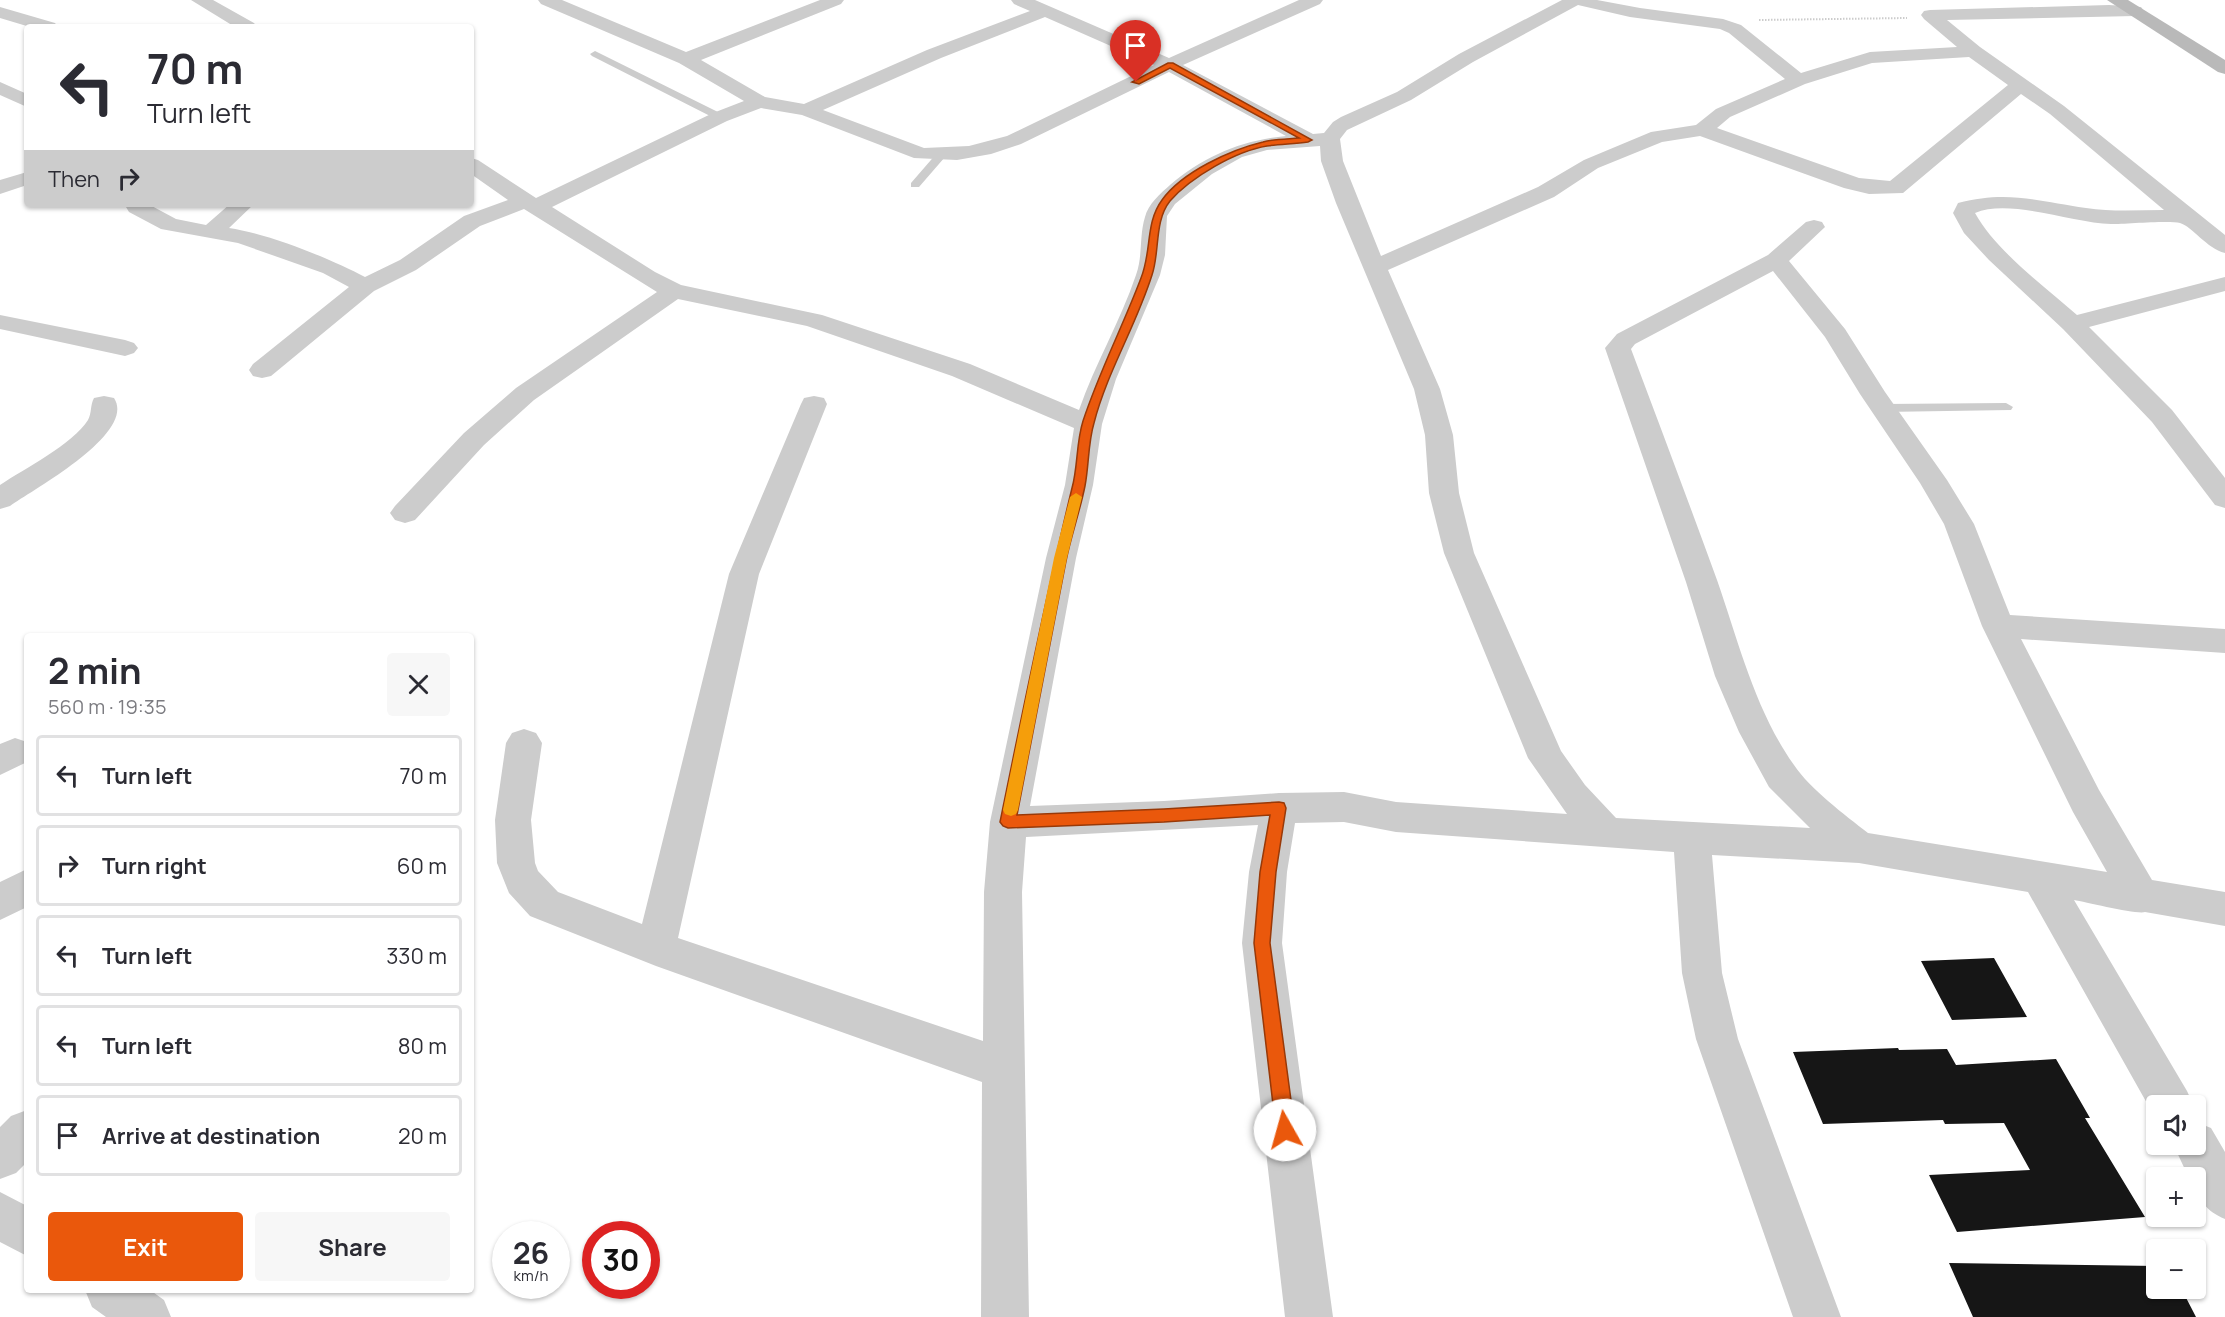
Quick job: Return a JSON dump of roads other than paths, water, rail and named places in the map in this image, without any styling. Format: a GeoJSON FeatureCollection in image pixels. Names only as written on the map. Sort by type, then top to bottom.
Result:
{"type":"FeatureCollection","features":[{"type":"Feature","properties":{"kind":"street"},"geometry":{"type":"LineString","coordinates":[[200,0],[243,24]]}},
{"type":"Feature","properties":{"kind":"street"},"geometry":{"type":"LineString","coordinates":[[547,0],[686,59],[759,102],[806,110],[921,154],[941,155],[992,148],[1314,0]]}},
{"type":"Feature","properties":{"kind":"street"},"geometry":{"type":"LineString","coordinates":[[790,0],[810,9]]}},
{"type":"Feature","properties":{"kind":"street"},"geometry":{"type":"LineString","coordinates":[[686,59],[835,0]]}},
{"type":"Feature","properties":{"kind":"street"},"geometry":{"type":"LineString","coordinates":[[1020,0],[1170,65],[1319,140],[1332,161],[1347,203],[1427,389],[1439,435],[1443,493],[1449,520],[1459,553],[1502,657],[1546,758],[1572,795],[1607,833]]}},
{"type":"Feature","properties":{"kind":"street"},"geometry":{"type":"LineString","coordinates":[[1005,1317],[1003,892],[1008,822],[1061,558],[1079,485],[1088,424],[1103,379],[1148,275],[1153,255],[1156,216],[1166,200],[1204,169],[1235,153],[1265,144],[1319,140],[1348,121],[1404,96],[1466,58],[1576,0],[1627,11],[1714,21],[1735,29],[1798,80]]}},
{"type":"Feature","properties":{"kind":"street"},"geometry":{"type":"LineString","coordinates":[[2116,0],[2225,68]]}},
{"type":"Feature","properties":{"kind":"street"},"geometry":{"type":"LineString","coordinates":[[1266,4],[1286,12]]}},
{"type":"Feature","properties":{"kind":"street"},"geometry":{"type":"LineString","coordinates":[[806,110],[934,54],[1045,11]]}},
{"type":"Feature","properties":{"kind":"street"},"geometry":{"type":"LineString","coordinates":[[2135,11],[1926,13],[1973,51],[2057,110],[2185,216],[2225,246]]}},
{"type":"Feature","properties":{"kind":"street"},"geometry":{"type":"LineString","coordinates":[[0,12],[39,24]]}},
{"type":"Feature","properties":{"kind":"street"},"geometry":{"type":"LineString","coordinates":[[1702,130],[1723,113],[1798,80],[1870,58],[1973,51]]}},
{"type":"Feature","properties":{"kind":"street"},"geometry":{"type":"LineString","coordinates":[[1376,267],[1493,217],[1546,192],[1591,164],[1658,136],[1702,130],[1852,183],[1869,187],[1896,188],[2021,84]]}},
{"type":"Feature","properties":{"kind":"street"},"geometry":{"type":"LineString","coordinates":[[0,88],[24,100]]}},
{"type":"Feature","properties":{"kind":"street"},"geometry":{"type":"LineString","coordinates":[[262,370],[365,286],[408,265],[472,221],[531,204],[720,117],[759,102]]}},
{"type":"Feature","properties":{"kind":"street"},"geometry":{"type":"LineString","coordinates":[[474,166],[647,277],[674,291],[813,320],[961,370],[1088,424]]}},
{"type":"Feature","properties":{"kind":"street"},"geometry":{"type":"LineString","coordinates":[[0,187],[24,179]]}},
{"type":"Feature","properties":{"kind":"street"},"geometry":{"type":"LineString","coordinates":[[2185,216],[2103,217],[1999,202],[1983,202],[1966,208],[1964,213],[1972,228],[1997,255],[2072,324],[2162,416],[2225,498]]}},
{"type":"Feature","properties":{"kind":"street"},"geometry":{"type":"LineString","coordinates":[[136,207],[169,224],[211,234],[242,237],[330,268],[365,286]]}},
{"type":"Feature","properties":{"kind":"street"},"geometry":{"type":"LineString","coordinates":[[211,234],[240,207]]}},
{"type":"Feature","properties":{"kind":"street"},"geometry":{"type":"LineString","coordinates":[[1814,227],[1776,260],[1626,339],[1618,348],[1702,582],[1732,676],[1756,732],[1782,777],[1829,824],[1859,847]]}},
{"type":"Feature","properties":{"kind":"street"},"geometry":{"type":"LineString","coordinates":[[1776,260],[1836,334],[1883,408],[1933,480],[1959,524],[1998,626],[2086,801],[2140,897]]}},
{"type":"Feature","properties":{"kind":"street"},"geometry":{"type":"LineString","coordinates":[[2072,324],[2225,284]]}},
{"type":"Feature","properties":{"kind":"street"},"geometry":{"type":"LineString","coordinates":[[405,513],[474,439],[525,393],[674,291]]}},
{"type":"Feature","properties":{"kind":"street"},"geometry":{"type":"LineString","coordinates":[[0,322],[125,348]]}},
{"type":"Feature","properties":{"kind":"street"},"geometry":{"type":"LineString","coordinates":[[0,499],[87,441],[103,419],[104,404]]}},
{"type":"Feature","properties":{"kind":"street"},"geometry":{"type":"LineString","coordinates":[[656,948],[744,574],[814,404]]}},
{"type":"Feature","properties":{"kind":"street"},"geometry":{"type":"LineString","coordinates":[[1998,626],[2225,642]]}},
{"type":"Feature","properties":{"kind":"street"},"geometry":{"type":"LineString","coordinates":[[524,743],[513,820],[516,863],[523,881],[544,904],[656,948],[1003,1069]]}},
{"type":"Feature","properties":{"kind":"street"},"geometry":{"type":"LineString","coordinates":[[1008,822],[1164,816],[1279,808],[1344,807],[1396,817],[1607,833],[1859,847],[2140,897],[2225,909]]}},
{"type":"Feature","properties":{"kind":"street"},"geometry":{"type":"LineString","coordinates":[[1279,808],[1268,872],[1262,943],[1309,1317]]}},
{"type":"Feature","properties":{"kind":"street"},"geometry":{"type":"LineString","coordinates":[[1692,838],[1702,973],[1717,1039],[1817,1317]]}},
{"type":"Feature","properties":{"kind":"street"},"geometry":{"type":"LineString","coordinates":[[2041,879],[2166,1095]]}},
{"type":"Feature","properties":{"kind":"street"},"geometry":{"type":"LineString","coordinates":[[0,903],[24,888]]}},
{"type":"Feature","properties":{"kind":"street"},"geometry":{"type":"LineString","coordinates":[[0,1157],[24,1135]]}},
{"type":"Feature","properties":{"kind":"street"},"geometry":{"type":"LineString","coordinates":[[2201,1155],[2225,1196]]}},
{"type":"Feature","properties":{"kind":"street"},"geometry":{"type":"LineString","coordinates":[[0,1215],[24,1231]]}},
{"type":"Feature","properties":{"kind":"street"},"geometry":{"type":"LineString","coordinates":[[113,1293],[147,1317]]}},
{"type":"Feature","properties":{"kind":"lane"},"geometry":{"type":"LineString","coordinates":[[595,54],[720,117]]}},
{"type":"Feature","properties":{"kind":"lane"},"geometry":{"type":"LineString","coordinates":[[915,184],[941,155]]}},
{"type":"Feature","properties":{"kind":"lane"},"geometry":{"type":"LineString","coordinates":[[1883,408],[2006,407]]}}]}
